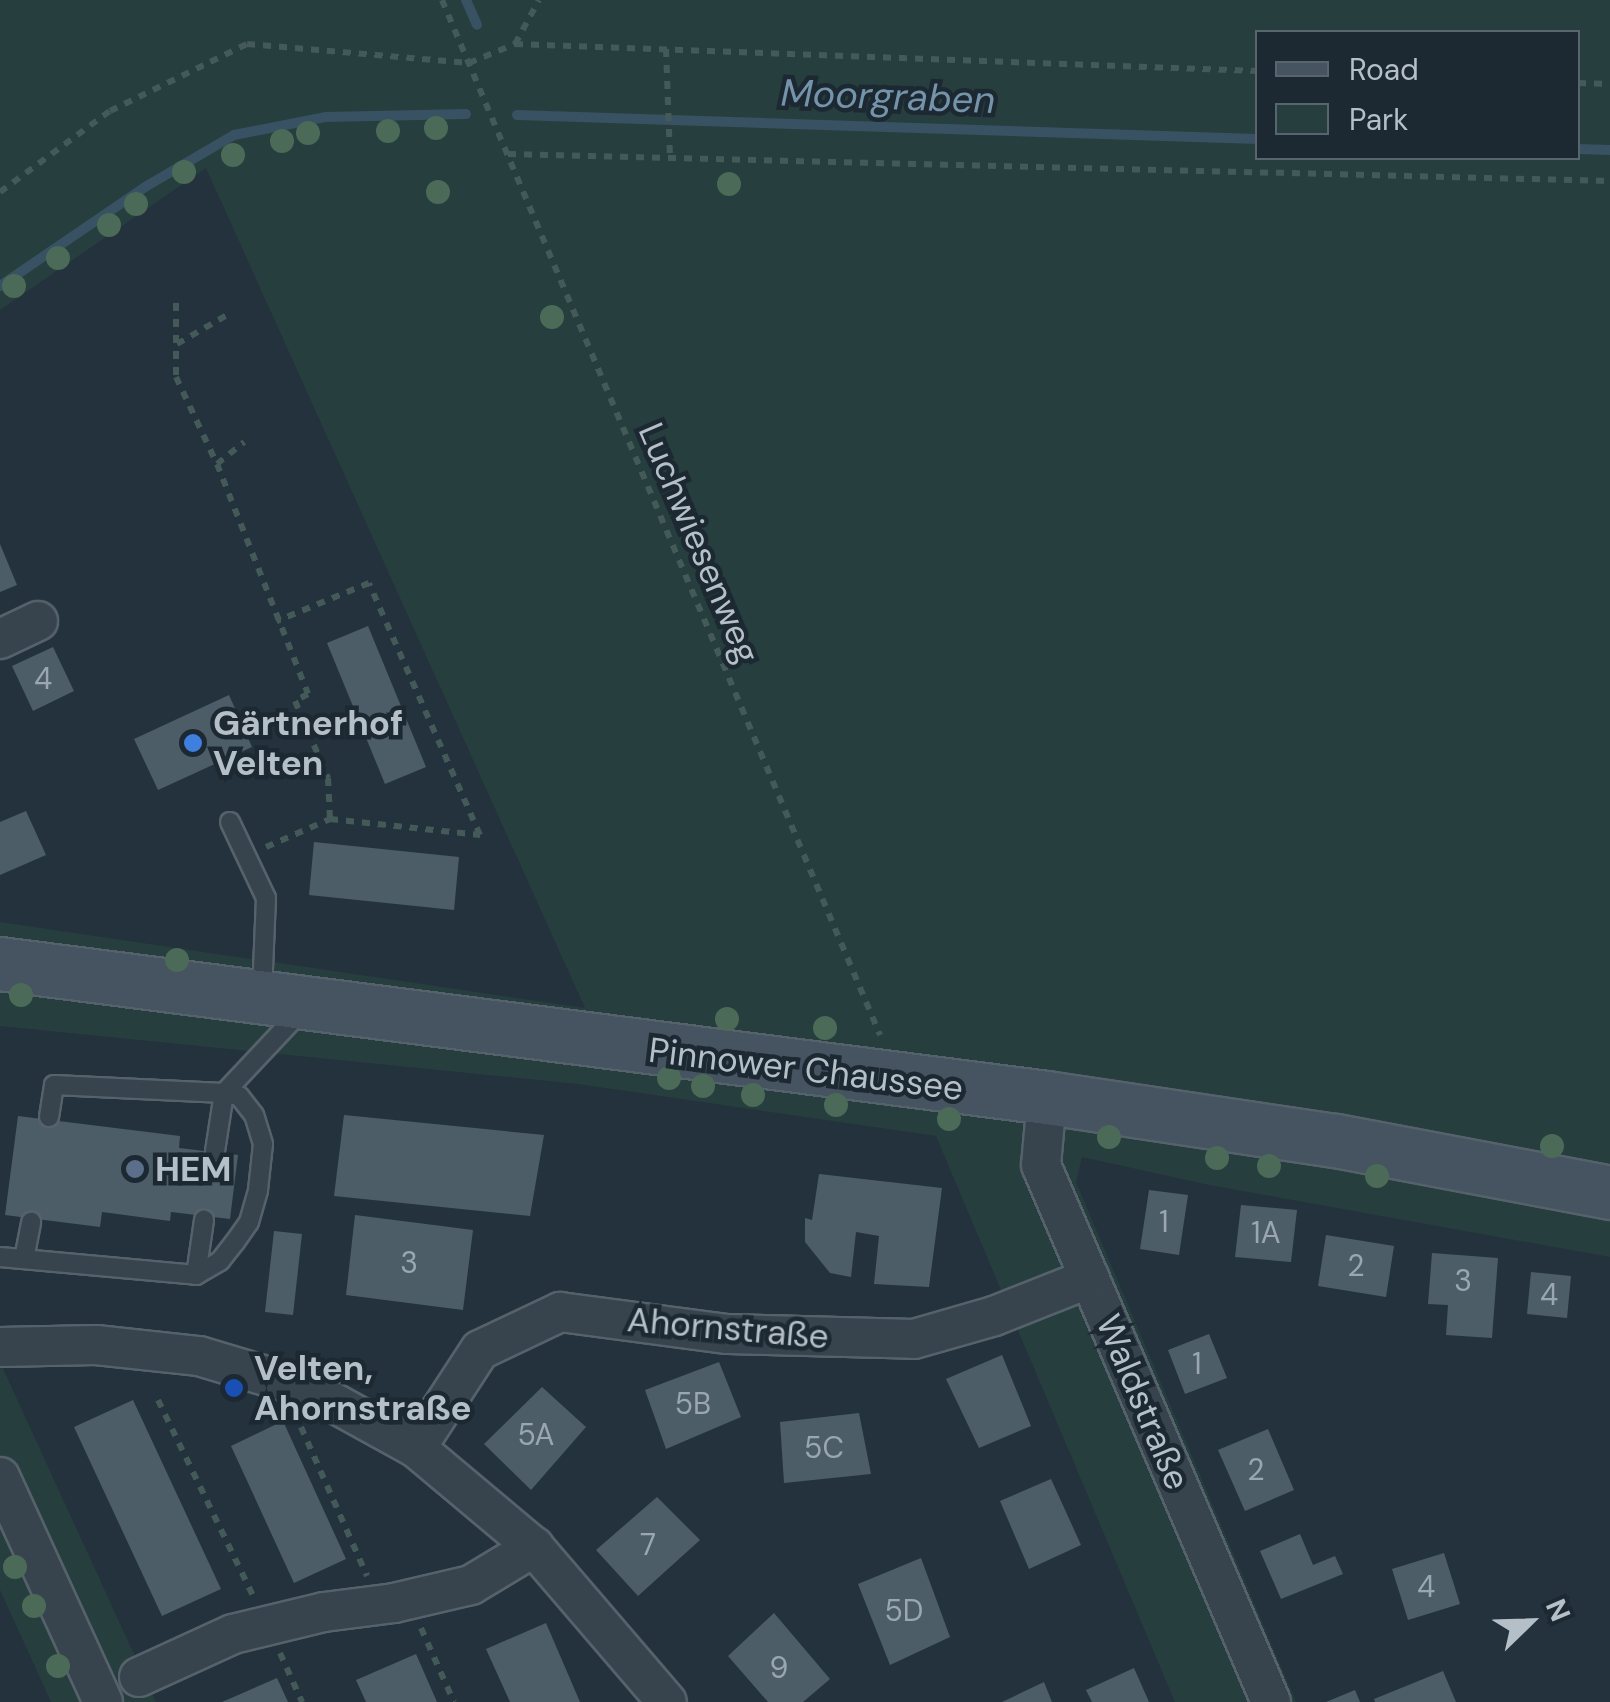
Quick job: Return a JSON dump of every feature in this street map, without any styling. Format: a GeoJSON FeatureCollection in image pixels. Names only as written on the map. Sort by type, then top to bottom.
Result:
{"type":"FeatureCollection","features":[{"type":"Feature","properties":{"kind":"main road","name":"Pinnower Chaussee"},"geometry":{"type":"LineString","coordinates":[[0,964],[1048,1098],[1336,1141],[1610,1194]]}},
{"type":"Feature","properties":{"kind":"street"},"geometry":{"type":"LineString","coordinates":[[0,639],[38,621]]}},
{"type":"Feature","properties":{"kind":"street","name":"Waldstraße"},"geometry":{"type":"LineString","coordinates":[[1048,1098],[1041,1165],[1271,1702]]}},
{"type":"Feature","properties":{"kind":"street","name":"Ahornstraße"},"geometry":{"type":"LineString","coordinates":[[416,1448],[480,1350],[560,1312],[728,1334],[914,1339],[994,1316],[1090,1278]]}},
{"type":"Feature","properties":{"kind":"street"},"geometry":{"type":"LineString","coordinates":[[0,1347],[96,1345],[199,1356],[309,1389],[416,1448],[534,1547],[667,1702]]}},
{"type":"Feature","properties":{"kind":"street"},"geometry":{"type":"LineString","coordinates":[[0,1476],[103,1702]]}},
{"type":"Feature","properties":{"kind":"street"},"geometry":{"type":"LineString","coordinates":[[139,1676],[233,1634],[324,1612],[471,1585],[534,1547]]}},
{"type":"Feature","properties":{"kind":"lane"},"geometry":{"type":"LineString","coordinates":[[215,1151],[224,1092],[277,1032],[284,1003],[266,898],[230,822]]}},
{"type":"Feature","properties":{"kind":"lane"},"geometry":{"type":"LineString","coordinates":[[0,1257],[196,1275],[220,1262],[249,1222],[258,1190],[263,1144],[254,1114],[238,1096],[224,1092],[54,1085],[49,1117]]}},
{"type":"Feature","properties":{"kind":"lane"},"geometry":{"type":"LineString","coordinates":[[196,1275],[204,1220]]}},
{"type":"Feature","properties":{"kind":"lane"},"geometry":{"type":"LineString","coordinates":[[24,1260],[31,1222]]}},
{"type":"Feature","properties":{"kind":"path","name":"Luchwiesenweg"},"geometry":{"type":"LineString","coordinates":[[442,0],[890,1060],[890,1080]]}},
{"type":"Feature","properties":{"kind":"path"},"geometry":{"type":"LineString","coordinates":[[515,44],[539,0]]}},
{"type":"Feature","properties":{"kind":"path"},"geometry":{"type":"LineString","coordinates":[[0,192],[110,111],[248,44],[469,63],[515,44],[1255,71]]}},
{"type":"Feature","properties":{"kind":"path"},"geometry":{"type":"LineString","coordinates":[[666,49],[670,158]]}},
{"type":"Feature","properties":{"kind":"path"},"geometry":{"type":"LineString","coordinates":[[1580,83],[1610,84]]}},
{"type":"Feature","properties":{"kind":"path"},"geometry":{"type":"LineString","coordinates":[[508,154],[1610,181]]}},
{"type":"Feature","properties":{"kind":"path"},"geometry":{"type":"LineString","coordinates":[[176,303],[176,377],[216,464],[308,694],[295,701],[328,778],[330,819]]}},
{"type":"Feature","properties":{"kind":"path"},"geometry":{"type":"LineString","coordinates":[[176,345],[227,315]]}},
{"type":"Feature","properties":{"kind":"path"},"geometry":{"type":"LineString","coordinates":[[216,464],[244,442]]}},
{"type":"Feature","properties":{"kind":"path"},"geometry":{"type":"LineString","coordinates":[[246,855],[330,819],[480,835],[369,583],[277,621]]}},
{"type":"Feature","properties":{"kind":"path"},"geometry":{"type":"LineString","coordinates":[[158,1400],[302,1702]]}},
{"type":"Feature","properties":{"kind":"path"},"geometry":{"type":"LineString","coordinates":[[301,1428],[394,1602],[454,1702]]}},
{"type":"Feature","properties":{"kind":"green space"},"geometry":{"type":"Polygon","coordinates":[[[0,0],[1610,0],[1610,1257],[1209,1185],[1082,1157],[1076,1182],[1296,1702],[1175,1702],[936,1136],[578,1084],[0,1026],[0,922],[585,1008],[206,168],[0,310],[0,0]]]}},
{"type":"Feature","properties":{"kind":"green space"},"geometry":{"type":"Polygon","coordinates":[[[0,1362],[156,1702],[51,1702],[0,1590],[0,1362]]]}},
{"type":"Feature","properties":{"kind":"building"},"geometry":{"type":"Polygon","coordinates":[[[0,544],[17,585],[0,592],[0,544]]]}},
{"type":"Feature","properties":{"kind":"building"},"geometry":{"type":"Polygon","coordinates":[[[368,626],[426,767],[385,784],[327,643],[368,626]]]}},
{"type":"Feature","properties":{"kind":"building"},"geometry":{"type":"Polygon","coordinates":[[[53,647],[74,691],[33,711],[12,666],[53,647]]]}},
{"type":"Feature","properties":{"kind":"building","name":"Gärtnerhof Velten"},"geometry":{"type":"Polygon","coordinates":[[[229,695],[252,747],[158,790],[134,739],[229,695]]]}},
{"type":"Feature","properties":{"kind":"building"},"geometry":{"type":"Polygon","coordinates":[[[26,811],[46,855],[0,875],[0,822],[26,811]]]}},
{"type":"Feature","properties":{"kind":"building"},"geometry":{"type":"Polygon","coordinates":[[[314,842],[459,857],[454,910],[309,895],[314,842]]]}},
{"type":"Feature","properties":{"kind":"building"},"geometry":{"type":"Polygon","coordinates":[[[344,1115],[544,1135],[530,1216],[334,1196],[344,1115]]]}},
{"type":"Feature","properties":{"kind":"building"},"geometry":{"type":"Polygon","coordinates":[[[18,1116],[180,1136],[179,1148],[238,1155],[230,1219],[171,1212],[170,1221],[102,1212],[100,1227],[5,1215],[18,1116]]]}},
{"type":"Feature","properties":{"kind":"building"},"geometry":{"type":"Polygon","coordinates":[[[819,1174],[942,1188],[929,1287],[874,1284],[879,1236],[856,1232],[851,1277],[830,1273],[805,1242],[805,1218],[812,1220],[819,1174]]]}},
{"type":"Feature","properties":{"kind":"building"},"geometry":{"type":"Polygon","coordinates":[[[1149,1190],[1188,1195],[1179,1255],[1140,1249],[1149,1190]]]}},
{"type":"Feature","properties":{"kind":"building"},"geometry":{"type":"Polygon","coordinates":[[[1241,1205],[1297,1210],[1291,1262],[1235,1257],[1241,1205]]]}},
{"type":"Feature","properties":{"kind":"building"},"geometry":{"type":"Polygon","coordinates":[[[355,1215],[473,1230],[463,1310],[346,1295],[355,1215]]]}},
{"type":"Feature","properties":{"kind":"building"},"geometry":{"type":"Polygon","coordinates":[[[274,1231],[302,1234],[293,1315],[265,1312],[274,1231]]]}},
{"type":"Feature","properties":{"kind":"building"},"geometry":{"type":"Polygon","coordinates":[[[1326,1235],[1394,1246],[1386,1297],[1318,1286],[1326,1235]]]}},
{"type":"Feature","properties":{"kind":"building"},"geometry":{"type":"Polygon","coordinates":[[[1432,1253],[1498,1258],[1492,1338],[1446,1335],[1448,1305],[1428,1304],[1432,1253]]]}},
{"type":"Feature","properties":{"kind":"building"},"geometry":{"type":"Polygon","coordinates":[[[1531,1272],[1571,1276],[1567,1318],[1527,1314],[1531,1272]]]}},
{"type":"Feature","properties":{"kind":"building"},"geometry":{"type":"Polygon","coordinates":[[[1209,1334],[1227,1378],[1185,1394],[1168,1350],[1209,1334]]]}},
{"type":"Feature","properties":{"kind":"building"},"geometry":{"type":"Polygon","coordinates":[[[1002,1355],[1031,1426],[979,1448],[946,1379],[1002,1355]]]}},
{"type":"Feature","properties":{"kind":"building"},"geometry":{"type":"Polygon","coordinates":[[[719,1362],[741,1417],[666,1449],[645,1390],[719,1362]]]}},
{"type":"Feature","properties":{"kind":"building"},"geometry":{"type":"Polygon","coordinates":[[[542,1387],[586,1427],[531,1490],[484,1444],[542,1387]]]}},
{"type":"Feature","properties":{"kind":"building"},"geometry":{"type":"Polygon","coordinates":[[[133,1400],[221,1589],[162,1616],[74,1427],[133,1400]]]}},
{"type":"Feature","properties":{"kind":"building"},"geometry":{"type":"Polygon","coordinates":[[[859,1413],[871,1474],[784,1483],[780,1422],[859,1413]]]}},
{"type":"Feature","properties":{"kind":"building"},"geometry":{"type":"Polygon","coordinates":[[[283,1421],[346,1559],[294,1583],[231,1446],[283,1421]]]}},
{"type":"Feature","properties":{"kind":"building"},"geometry":{"type":"Polygon","coordinates":[[[1268,1429],[1294,1490],[1245,1511],[1218,1450],[1268,1429]]]}},
{"type":"Feature","properties":{"kind":"building"},"geometry":{"type":"Polygon","coordinates":[[[1051,1479],[1081,1545],[1029,1569],[1000,1501],[1051,1479]]]}},
{"type":"Feature","properties":{"kind":"building"},"geometry":{"type":"Polygon","coordinates":[[[657,1497],[700,1540],[638,1596],[596,1550],[657,1497]]]}},
{"type":"Feature","properties":{"kind":"building"},"geometry":{"type":"Polygon","coordinates":[[[1300,1534],[1313,1565],[1335,1556],[1343,1574],[1281,1599],[1260,1551],[1300,1534]]]}},
{"type":"Feature","properties":{"kind":"building"},"geometry":{"type":"Polygon","coordinates":[[[1444,1553],[1460,1604],[1408,1620],[1392,1569],[1444,1553]]]}},
{"type":"Feature","properties":{"kind":"building"},"geometry":{"type":"Polygon","coordinates":[[[921,1558],[950,1637],[890,1665],[858,1584],[921,1558]]]}},
{"type":"Feature","properties":{"kind":"building"},"geometry":{"type":"Polygon","coordinates":[[[774,1613],[830,1679],[803,1702],[768,1702],[728,1656],[774,1613]]]}},
{"type":"Feature","properties":{"kind":"building"},"geometry":{"type":"Polygon","coordinates":[[[546,1623],[580,1702],[510,1702],[486,1649],[546,1623]]]}},
{"type":"Feature","properties":{"kind":"building"},"geometry":{"type":"Polygon","coordinates":[[[416,1654],[437,1702],[366,1702],[356,1680],[416,1654]]]}},
{"type":"Feature","properties":{"kind":"building"},"geometry":{"type":"Polygon","coordinates":[[[1134,1668],[1149,1702],[1092,1702],[1086,1690],[1134,1668]]]}},
{"type":"Feature","properties":{"kind":"building"},"geometry":{"type":"Polygon","coordinates":[[[1443,1671],[1456,1702],[1375,1702],[1374,1699],[1443,1671]]]}},
{"type":"Feature","properties":{"kind":"building"},"geometry":{"type":"Polygon","coordinates":[[[277,1678],[288,1702],[222,1702],[277,1678]]]}},
{"type":"Feature","properties":{"kind":"building"},"geometry":{"type":"Polygon","coordinates":[[[1044,1682],[1052,1702],[1002,1702],[1044,1682]]]}},
{"type":"Feature","properties":{"kind":"building"},"geometry":{"type":"Polygon","coordinates":[[[1355,1690],[1360,1702],[1326,1702],[1355,1690]]]}},
{"type":"Feature","properties":{"kind":"waterway"},"geometry":{"type":"LineString","coordinates":[[466,0],[477,25]]}},
{"type":"Feature","properties":{"kind":"waterway","name":"Moorgraben"},"geometry":{"type":"LineString","coordinates":[[0,286],[145,187],[234,135],[326,117],[466,114]]}},
{"type":"Feature","properties":{"kind":"waterway","name":"Moorgraben"},"geometry":{"type":"LineString","coordinates":[[517,115],[1255,139]]}},
{"type":"Feature","properties":{"kind":"waterway","name":"Moorgraben"},"geometry":{"type":"LineString","coordinates":[[1580,149],[1610,150]]}},
{"type":"Feature","properties":{"kind":"place","name":"Gärtnerhof Velten"},"geometry":{"type":"Point","coordinates":[193,743]}},
{"type":"Feature","properties":{"kind":"place","name":"HEM"},"geometry":{"type":"Point","coordinates":[135,1169]}},
{"type":"Feature","properties":{"kind":"place","name":"Velten, Ahornstraße"},"geometry":{"type":"Point","coordinates":[234,1388]}}]}
